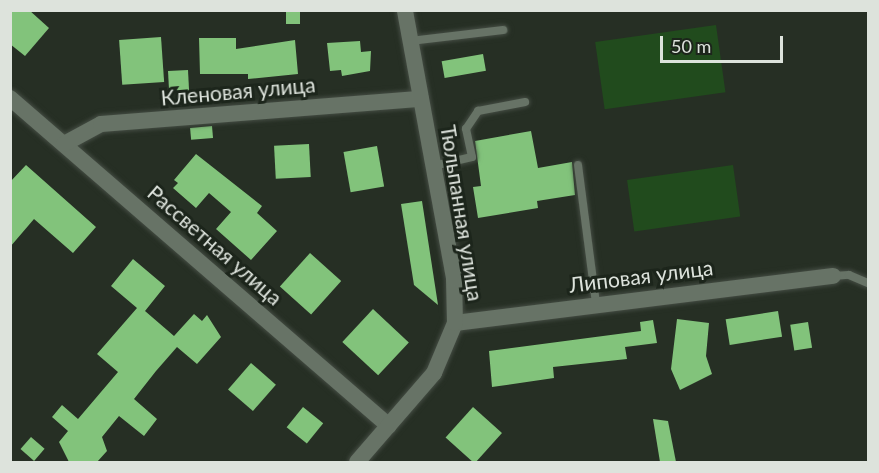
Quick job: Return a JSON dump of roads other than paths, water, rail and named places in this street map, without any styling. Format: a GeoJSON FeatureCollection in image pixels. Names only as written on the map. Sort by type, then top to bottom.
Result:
{"type":"FeatureCollection","features":[{"type":"Feature","properties":{"kind":"street","name":"Тюльпанная улица"},"geometry":{"type":"LineString","coordinates":[[357,462],[434,373],[455,323],[454,278],[405,10]]}},
{"type":"Feature","properties":{"kind":"street","name":"Рассветная улица"},"geometry":{"type":"LineString","coordinates":[[10,98],[389,426]]}},
{"type":"Feature","properties":{"kind":"street","name":"Кленовая улица"},"geometry":{"type":"LineString","coordinates":[[64,144],[100,124],[421,99]]}},
{"type":"Feature","properties":{"kind":"street","name":"Липовая улица"},"geometry":{"type":"LineString","coordinates":[[455,323],[833,276]]}},
{"type":"Feature","properties":{"kind":"lane"},"geometry":{"type":"LineString","coordinates":[[410,41],[503,30]]}},
{"type":"Feature","properties":{"kind":"lane"},"geometry":{"type":"LineString","coordinates":[[433,166],[472,157],[466,129],[478,111],[525,102]]}},
{"type":"Feature","properties":{"kind":"lane"},"geometry":{"type":"LineString","coordinates":[[578,165],[596,304]]}},
{"type":"Feature","properties":{"kind":"lane"},"geometry":{"type":"LineString","coordinates":[[833,276],[849,275],[868,283]]}}]}
